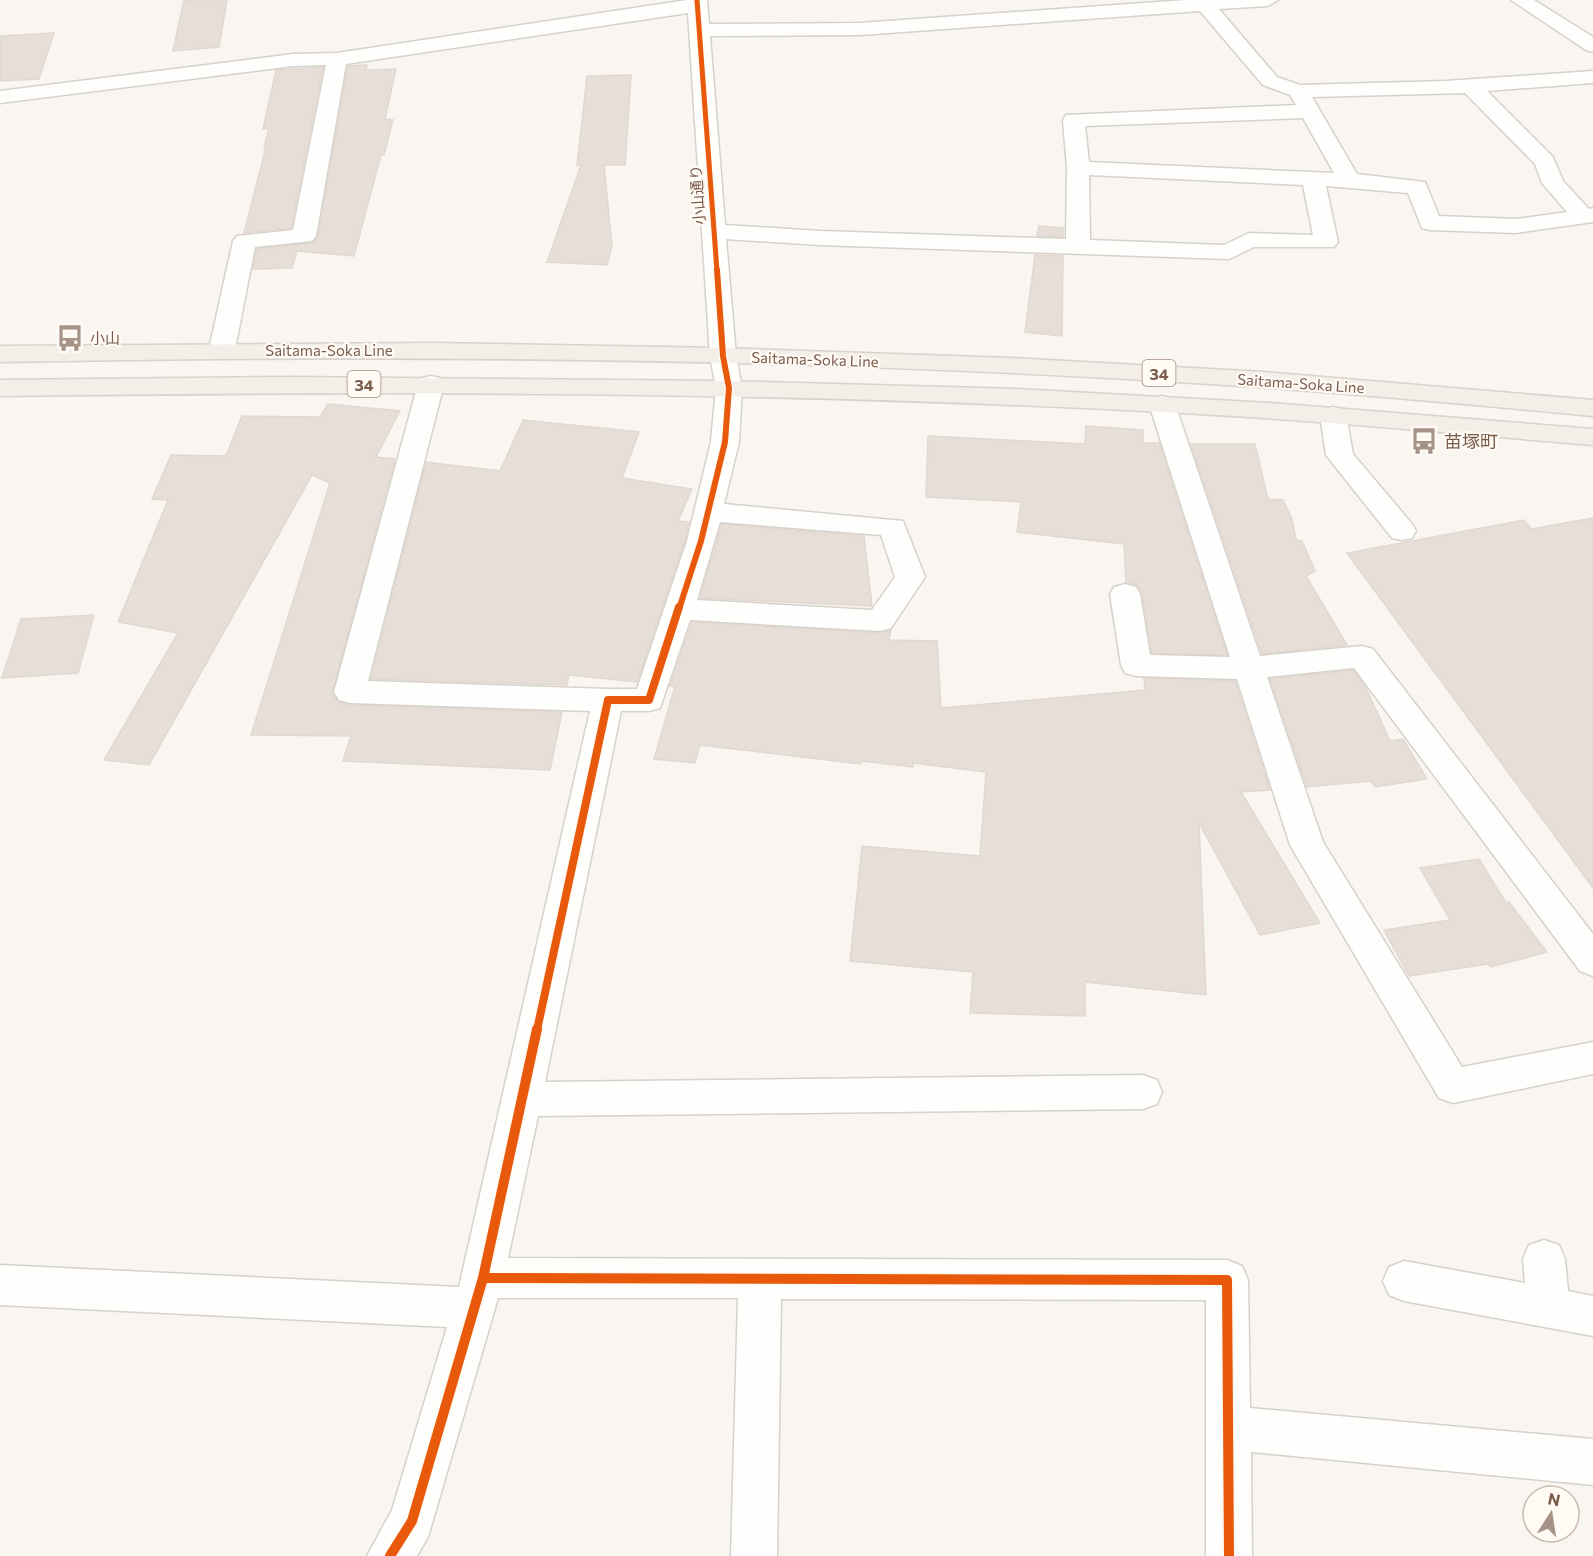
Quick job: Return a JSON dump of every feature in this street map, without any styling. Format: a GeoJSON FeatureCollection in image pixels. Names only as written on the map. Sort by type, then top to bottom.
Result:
{"type":"FeatureCollection","features":[{"type":"Feature","properties":{"kind":"main road","name":"Saitama-Soka Line"},"geometry":{"type":"LineString","coordinates":[[0,354],[222,349],[726,372],[1333,415],[1593,437]]}},
{"type":"Feature","properties":{"kind":"main road","name":"Saitama-Soka Line"},"geometry":{"type":"LineString","coordinates":[[0,388],[430,384],[726,372],[1154,373],[1593,408]]}},
{"type":"Feature","properties":{"kind":"street"},"geometry":{"type":"LineString","coordinates":[[700,30],[860,28],[1076,7],[1206,6],[1268,0]]}},
{"type":"Feature","properties":{"kind":"street"},"geometry":{"type":"LineString","coordinates":[[1521,0],[1593,46]]}},
{"type":"Feature","properties":{"kind":"street"},"geometry":{"type":"LineString","coordinates":[[0,97],[293,60],[337,59],[698,4]]}},
{"type":"Feature","properties":{"kind":"street","name":"小山通り"},"geometry":{"type":"LineString","coordinates":[[608,700],[650,700],[708,512],[725,442],[726,372],[713,231],[698,4]]}},
{"type":"Feature","properties":{"kind":"street"},"geometry":{"type":"LineString","coordinates":[[1206,6],[1270,81],[1298,91],[1472,88],[1593,77]]}},
{"type":"Feature","properties":{"kind":"street"},"geometry":{"type":"LineString","coordinates":[[222,349],[245,241],[304,236],[337,59]]}},
{"type":"Feature","properties":{"kind":"street"},"geometry":{"type":"LineString","coordinates":[[1472,88],[1545,162],[1553,183],[1589,216]]}},
{"type":"Feature","properties":{"kind":"street"},"geometry":{"type":"LineString","coordinates":[[1298,91],[1349,180]]}},
{"type":"Feature","properties":{"kind":"street"},"geometry":{"type":"LineString","coordinates":[[1078,246],[1078,168],[1074,120],[1310,111]]}},
{"type":"Feature","properties":{"kind":"street"},"geometry":{"type":"LineString","coordinates":[[1078,168],[1349,180],[1417,187],[1430,224],[1516,226],[1589,216]]}},
{"type":"Feature","properties":{"kind":"street"},"geometry":{"type":"LineString","coordinates":[[713,231],[820,238],[1229,252],[1249,240],[1326,242],[1313,179]]}},
{"type":"Feature","properties":{"kind":"street"},"geometry":{"type":"LineString","coordinates":[[390,1556],[412,1521],[479,1293],[608,700],[350,692],[430,384]]}},
{"type":"Feature","properties":{"kind":"street"},"geometry":{"type":"LineString","coordinates":[[1162,404],[1307,845],[1453,1086],[1593,1058]]}},
{"type":"Feature","properties":{"kind":"street"},"geometry":{"type":"LineString","coordinates":[[1333,415],[1340,455],[1402,531]]}},
{"type":"Feature","properties":{"kind":"street"},"geometry":{"type":"LineString","coordinates":[[679,609],[880,621],[910,577],[892,527],[708,512]]}},
{"type":"Feature","properties":{"kind":"street"},"geometry":{"type":"LineString","coordinates":[[1125,594],[1136,665],[1248,668],[1362,657],[1593,961]]}},
{"type":"Feature","properties":{"kind":"street"},"geometry":{"type":"LineString","coordinates":[[521,1099],[1143,1092]]}},
{"type":"Feature","properties":{"kind":"street"},"geometry":{"type":"LineString","coordinates":[[1544,1259],[1548,1308]]}},
{"type":"Feature","properties":{"kind":"street"},"geometry":{"type":"LineString","coordinates":[[754,1556],[760,1278]]}},
{"type":"Feature","properties":{"kind":"street"},"geometry":{"type":"LineString","coordinates":[[0,1285],[479,1293],[760,1278],[1227,1280],[1229,1556]]}},
{"type":"Feature","properties":{"kind":"street"},"geometry":{"type":"LineString","coordinates":[[1404,1281],[1593,1316]]}},
{"type":"Feature","properties":{"kind":"street"},"geometry":{"type":"LineString","coordinates":[[1227,1428],[1593,1462]]}},
{"type":"Feature","properties":{"kind":"building"},"geometry":{"type":"Polygon","coordinates":[[[184,0],[227,0],[219,47],[173,51],[184,0]]]}},
{"type":"Feature","properties":{"kind":"building"},"geometry":{"type":"Polygon","coordinates":[[[54,33],[39,79],[0,81],[0,36],[54,33]]]}},
{"type":"Feature","properties":{"kind":"building"},"geometry":{"type":"Polygon","coordinates":[[[367,65],[366,70],[396,69],[385,119],[393,120],[384,155],[381,155],[354,256],[297,251],[292,268],[253,269],[257,249],[312,243],[318,237],[348,66],[367,65]]]}},
{"type":"Feature","properties":{"kind":"building"},"geometry":{"type":"Polygon","coordinates":[[[323,67],[291,228],[244,233],[266,147],[264,147],[269,129],[263,129],[276,70],[323,67]]]}},
{"type":"Feature","properties":{"kind":"building"},"geometry":{"type":"Polygon","coordinates":[[[631,75],[625,165],[604,165],[612,246],[607,265],[547,262],[581,165],[577,165],[587,76],[631,75]]]}},
{"type":"Feature","properties":{"kind":"building"},"geometry":{"type":"Polygon","coordinates":[[[1039,226],[1063,228],[1063,237],[1037,236],[1039,226]]]}},
{"type":"Feature","properties":{"kind":"building"},"geometry":{"type":"Polygon","coordinates":[[[1035,255],[1063,256],[1062,336],[1025,332],[1035,255]]]}},
{"type":"Feature","properties":{"kind":"building"},"geometry":{"type":"Polygon","coordinates":[[[328,404],[400,411],[376,457],[395,459],[332,693],[338,702],[350,705],[562,712],[550,770],[343,761],[351,736],[251,735],[330,483],[312,475],[149,765],[104,760],[178,633],[118,622],[168,500],[152,499],[171,455],[226,456],[242,416],[320,417],[328,404]]]}},
{"type":"Feature","properties":{"kind":"building"},"geometry":{"type":"Polygon","coordinates":[[[523,420],[639,432],[622,478],[692,489],[678,521],[689,522],[685,540],[637,682],[569,675],[567,685],[371,679],[426,462],[500,471],[523,420]]]}},
{"type":"Feature","properties":{"kind":"building"},"geometry":{"type":"Polygon","coordinates":[[[1086,426],[1143,430],[1143,443],[1159,443],[1227,655],[1152,653],[1142,593],[1137,585],[1126,582],[1124,544],[1017,532],[1021,502],[926,497],[928,436],[1085,444],[1086,426]]]}},
{"type":"Feature","properties":{"kind":"building"},"geometry":{"type":"Polygon","coordinates":[[[1191,444],[1255,444],[1268,499],[1283,500],[1292,519],[1296,540],[1302,541],[1315,571],[1306,576],[1347,645],[1262,654],[1191,444]]]}},
{"type":"Feature","properties":{"kind":"building"},"geometry":{"type":"Polygon","coordinates":[[[1593,518],[1593,888],[1347,553],[1524,520],[1531,529],[1593,518]]]}},
{"type":"Feature","properties":{"kind":"building"},"geometry":{"type":"Polygon","coordinates":[[[722,524],[864,536],[872,606],[700,598],[722,524]]]}},
{"type":"Feature","properties":{"kind":"building"},"geometry":{"type":"Polygon","coordinates":[[[94,615],[78,673],[2,678],[21,619],[94,615]]]}},
{"type":"Feature","properties":{"kind":"building"},"geometry":{"type":"Polygon","coordinates":[[[692,622],[880,633],[891,630],[889,640],[937,641],[941,708],[1145,690],[1144,678],[1235,681],[1270,790],[1241,792],[1320,923],[1260,935],[1199,823],[1206,995],[1085,982],[1085,1016],[970,1013],[973,972],[850,961],[862,846],[980,856],[986,772],[913,763],[913,767],[861,761],[861,764],[700,745],[695,763],[654,759],[675,686],[670,686],[692,622]]]}},
{"type":"Feature","properties":{"kind":"building"},"geometry":{"type":"Polygon","coordinates":[[[1353,670],[1367,690],[1390,741],[1403,739],[1427,779],[1375,787],[1371,781],[1307,787],[1270,679],[1353,670]]]}},
{"type":"Feature","properties":{"kind":"building"},"geometry":{"type":"Polygon","coordinates":[[[1479,859],[1506,903],[1509,902],[1547,952],[1491,967],[1488,964],[1409,976],[1384,930],[1450,920],[1420,868],[1479,859]]]}},
{"type":"Feature","properties":{"kind":"cycle path"},"geometry":{"type":"LineString","coordinates":[[390,1556],[412,1521],[483,1278],[608,700],[649,700],[701,541],[725,442],[729,388],[723,356],[697,0]]}},
{"type":"Feature","properties":{"kind":"cycle path"},"geometry":{"type":"LineString","coordinates":[[483,1278],[1227,1280],[1229,1556]]}},
{"type":"Feature","properties":{"kind":"place","name":"小山"},"geometry":{"type":"Point","coordinates":[70,338]}},
{"type":"Feature","properties":{"kind":"place","name":"苗塚町"},"geometry":{"type":"Point","coordinates":[1424,441]}}]}
